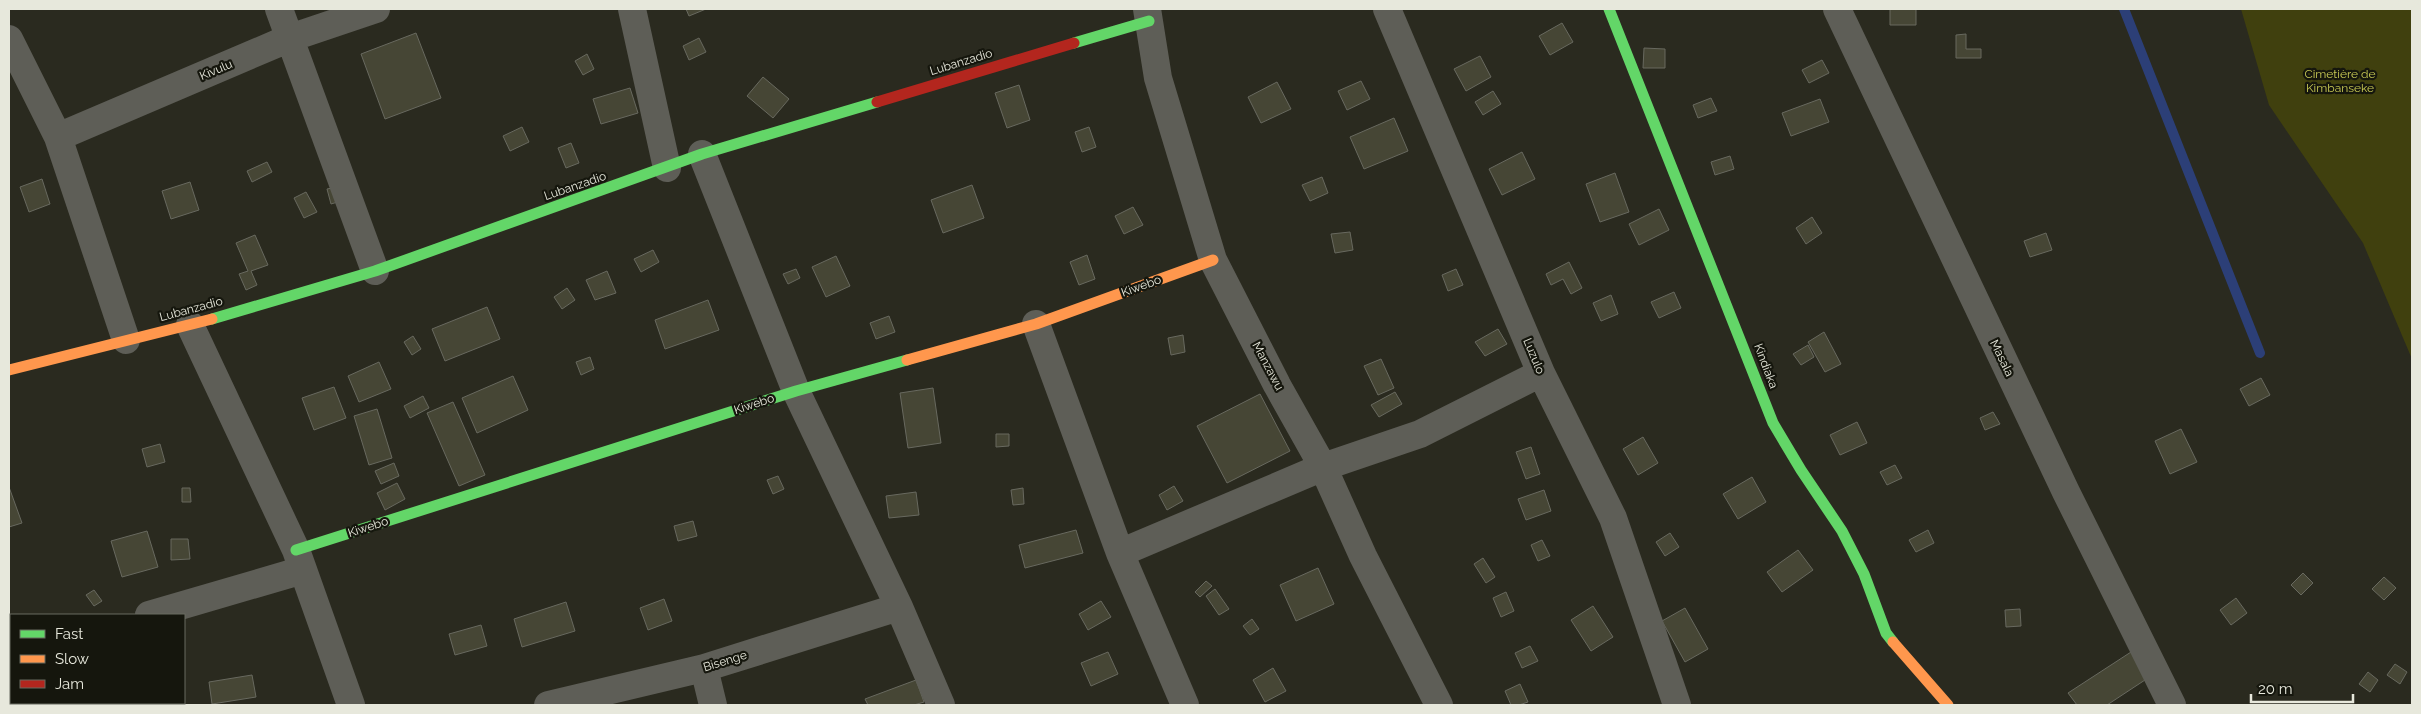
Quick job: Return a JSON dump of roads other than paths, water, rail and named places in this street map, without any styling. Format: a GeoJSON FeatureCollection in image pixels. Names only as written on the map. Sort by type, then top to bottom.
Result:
{"type":"FeatureCollection","features":[{"type":"Feature","properties":{"kind":"street"},"geometry":{"type":"LineString","coordinates":[[279,9],[375,271]]}},
{"type":"Feature","properties":{"kind":"street","name":"Kivulu"},"geometry":{"type":"LineString","coordinates":[[58,137],[290,38],[376,9]]}},
{"type":"Feature","properties":{"kind":"street"},"geometry":{"type":"LineString","coordinates":[[632,9],[667,168]]}},
{"type":"Feature","properties":{"kind":"street","name":"Luzulo"},"geometry":{"type":"LineString","coordinates":[[1387,9],[1541,373],[1613,518],[1676,705]]}},
{"type":"Feature","properties":{"kind":"street","name":"Kindiaka"},"geometry":{"type":"LineString","coordinates":[[1609,9],[1773,423],[1801,470],[1842,531],[1864,574],[1886,633],[1948,705]]}},
{"type":"Feature","properties":{"kind":"street","name":"Masala"},"geometry":{"type":"LineString","coordinates":[[1837,9],[2058,474],[2172,705]]}},
{"type":"Feature","properties":{"kind":"street","name":"Lubanzadio"},"geometry":{"type":"LineString","coordinates":[[9,370],[190,325],[375,271],[702,154],[1148,15]]}},
{"type":"Feature","properties":{"kind":"street","name":"Manzawu"},"geometry":{"type":"LineString","coordinates":[[1148,15],[1158,78],[1213,260],[1277,385],[1323,467],[1363,556],[1439,705]]}},
{"type":"Feature","properties":{"kind":"street"},"geometry":{"type":"LineString","coordinates":[[9,40],[58,137],[126,340]]}},
{"type":"Feature","properties":{"kind":"street"},"geometry":{"type":"LineString","coordinates":[[702,154],[796,391],[898,607],[941,705]]}},
{"type":"Feature","properties":{"kind":"street","name":"Kiwebo"},"geometry":{"type":"LineString","coordinates":[[152,614],[300,560],[796,391],[1036,324],[1213,260]]}},
{"type":"Feature","properties":{"kind":"street"},"geometry":{"type":"LineString","coordinates":[[1036,324],[1120,553],[1185,705]]}},
{"type":"Feature","properties":{"kind":"street"},"geometry":{"type":"LineString","coordinates":[[190,325],[300,560],[351,705]]}},
{"type":"Feature","properties":{"kind":"street"},"geometry":{"type":"LineString","coordinates":[[1120,553],[1323,467],[1420,434],[1541,373]]}},
{"type":"Feature","properties":{"kind":"street","name":"Bisenge"},"geometry":{"type":"LineString","coordinates":[[548,705],[704,668],[898,607]]}},
{"type":"Feature","properties":{"kind":"street"},"geometry":{"type":"LineString","coordinates":[[704,668],[714,705]]}},
{"type":"Feature","properties":{"kind":"waterway"},"geometry":{"type":"LineString","coordinates":[[2124,9],[2260,353]]}},
{"type":"Feature","properties":{"kind":"park label","name":"Cimetière de Kimbanseke"},"geometry":{"type":"Point","coordinates":[2340,81]}}]}
